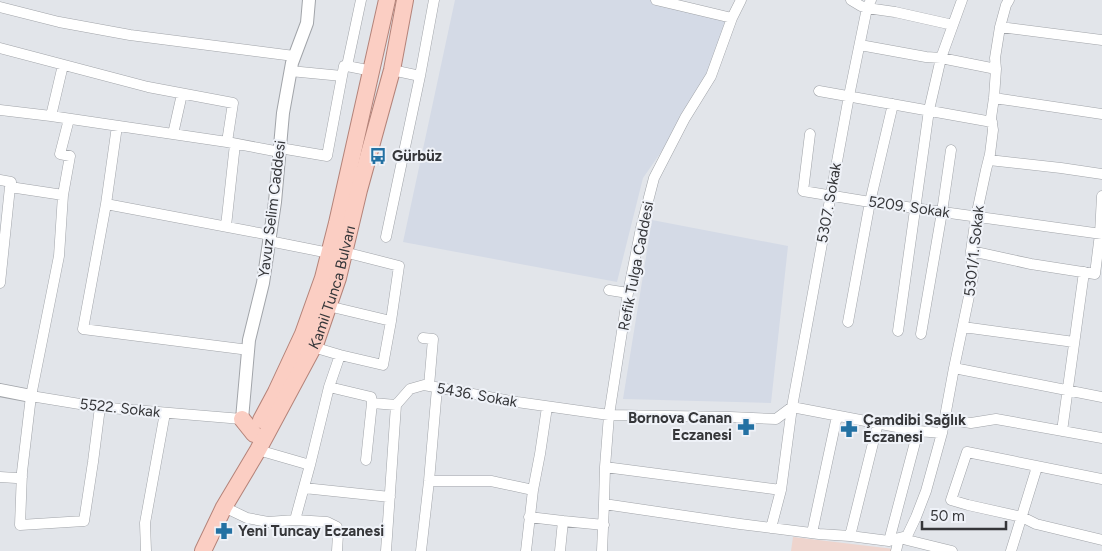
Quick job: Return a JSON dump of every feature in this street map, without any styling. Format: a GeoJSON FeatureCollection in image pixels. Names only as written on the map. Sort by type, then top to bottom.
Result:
{"type":"FeatureCollection","features":[{"type":"Feature","properties":{"kind":"main road","name":"Kamil Tunca Bulvarı"},"geometry":{"type":"LineString","coordinates":[[192,551],[313,347],[338,278],[337,252],[387,0]]}},
{"type":"Feature","properties":{"kind":"main road","name":"Kamil Tunca Bulvarı"},"geometry":{"type":"LineString","coordinates":[[203,551],[256,442],[276,392],[303,334],[323,278],[337,252],[392,70],[404,0]]}},
{"type":"Feature","properties":{"kind":"main road"},"geometry":{"type":"LineString","coordinates":[[242,419],[256,442]]}},
{"type":"Feature","properties":{"kind":"street","name":"Yavuz Selim Caddesi"},"geometry":{"type":"LineString","coordinates":[[242,419],[249,340],[263,282],[275,202],[283,112],[292,62],[308,23],[309,0]]}},
{"type":"Feature","properties":{"kind":"street"},"geometry":{"type":"LineString","coordinates":[[348,66],[360,0]]}},
{"type":"Feature","properties":{"kind":"street"},"geometry":{"type":"LineString","coordinates":[[386,237],[434,0]]}},
{"type":"Feature","properties":{"kind":"street"},"geometry":{"type":"LineString","coordinates":[[656,0],[732,18]]}},
{"type":"Feature","properties":{"kind":"street","name":"Refik Tulga Caddesi"},"geometry":{"type":"LineString","coordinates":[[602,551],[604,467],[610,415],[628,293],[641,228],[654,178],[685,118],[711,76],[732,18],[741,0]]}},
{"type":"Feature","properties":{"kind":"street"},"geometry":{"type":"LineString","coordinates":[[851,0],[861,6],[869,4],[953,25]]}},
{"type":"Feature","properties":{"kind":"street"},"geometry":{"type":"LineString","coordinates":[[898,332],[929,110],[941,58],[962,0]]}},
{"type":"Feature","properties":{"kind":"street","name":"5301/1. Sokak"},"geometry":{"type":"LineString","coordinates":[[896,551],[894,539],[907,536],[916,517],[926,490],[942,433],[973,277],[971,251],[993,130],[991,118],[996,69],[995,58],[1000,26],[1009,0]]}},
{"type":"Feature","properties":{"kind":"street","name":"5307. Sokak"},"geometry":{"type":"LineString","coordinates":[[771,528],[781,490],[792,407],[830,196],[869,4]]}},
{"type":"Feature","properties":{"kind":"street"},"geometry":{"type":"LineString","coordinates":[[0,7],[59,22],[130,35],[294,56]]}},
{"type":"Feature","properties":{"kind":"street"},"geometry":{"type":"LineString","coordinates":[[1000,26],[1102,40]]}},
{"type":"Feature","properties":{"kind":"street"},"geometry":{"type":"LineString","coordinates":[[860,45],[996,69]]}},
{"type":"Feature","properties":{"kind":"street"},"geometry":{"type":"LineString","coordinates":[[0,48],[148,87],[233,103],[226,226]]}},
{"type":"Feature","properties":{"kind":"street"},"geometry":{"type":"LineString","coordinates":[[51,116],[63,64]]}},
{"type":"Feature","properties":{"kind":"street"},"geometry":{"type":"LineString","coordinates":[[0,110],[327,156],[344,66],[372,71]]}},
{"type":"Feature","properties":{"kind":"street"},"geometry":{"type":"LineString","coordinates":[[392,70],[420,76]]}},
{"type":"Feature","properties":{"kind":"street"},"geometry":{"type":"LineString","coordinates":[[290,71],[342,76]]}},
{"type":"Feature","properties":{"kind":"street"},"geometry":{"type":"LineString","coordinates":[[818,91],[992,122]]}},
{"type":"Feature","properties":{"kind":"street"},"geometry":{"type":"LineString","coordinates":[[173,134],[182,94]]}},
{"type":"Feature","properties":{"kind":"street"},"geometry":{"type":"LineString","coordinates":[[994,98],[1102,114]]}},
{"type":"Feature","properties":{"kind":"street"},"geometry":{"type":"LineString","coordinates":[[848,322],[870,202],[892,104]]}},
{"type":"Feature","properties":{"kind":"street"},"geometry":{"type":"LineString","coordinates":[[68,119],[60,154],[70,156],[63,195],[59,256],[31,396],[22,477],[20,525],[84,521],[100,407]]}},
{"type":"Feature","properties":{"kind":"street"},"geometry":{"type":"LineString","coordinates":[[117,126],[106,204],[83,329],[249,350]]}},
{"type":"Feature","properties":{"kind":"street","name":"5209. Sokak"},"geometry":{"type":"LineString","coordinates":[[810,134],[803,190],[870,202],[1101,234]]}},
{"type":"Feature","properties":{"kind":"street"},"geometry":{"type":"LineString","coordinates":[[921,334],[951,150]]}},
{"type":"Feature","properties":{"kind":"street"},"geometry":{"type":"LineString","coordinates":[[989,160],[1102,174]]}},
{"type":"Feature","properties":{"kind":"street"},"geometry":{"type":"LineString","coordinates":[[0,180],[11,182],[1,259],[0,283]]}},
{"type":"Feature","properties":{"kind":"street"},"geometry":{"type":"LineString","coordinates":[[10,187],[63,195]]}},
{"type":"Feature","properties":{"kind":"street"},"geometry":{"type":"LineString","coordinates":[[971,251],[1031,264],[1094,274],[1101,234],[1102,196]]}},
{"type":"Feature","properties":{"kind":"street"},"geometry":{"type":"LineString","coordinates":[[106,204],[226,226],[270,238],[399,266],[383,365],[313,347]]}},
{"type":"Feature","properties":{"kind":"street"},"geometry":{"type":"LineString","coordinates":[[1062,431],[1084,272]]}},
{"type":"Feature","properties":{"kind":"street"},"geometry":{"type":"LineString","coordinates":[[609,290],[628,293]]}},
{"type":"Feature","properties":{"kind":"street"},"geometry":{"type":"LineString","coordinates":[[328,306],[391,321]]}},
{"type":"Feature","properties":{"kind":"street"},"geometry":{"type":"LineString","coordinates":[[963,327],[1074,342]]}},
{"type":"Feature","properties":{"kind":"street"},"geometry":{"type":"LineString","coordinates":[[421,551],[429,481],[433,387],[433,339],[423,338]]}},
{"type":"Feature","properties":{"kind":"street"},"geometry":{"type":"LineString","coordinates":[[295,520],[329,387],[340,355]]}},
{"type":"Feature","properties":{"kind":"street"},"geometry":{"type":"LineString","coordinates":[[954,368],[1102,397]]}},
{"type":"Feature","properties":{"kind":"street","name":"5436. Sokak"},"geometry":{"type":"LineString","coordinates":[[396,405],[410,389],[424,385],[548,407],[610,415],[776,419],[792,407]]}},
{"type":"Feature","properties":{"kind":"street"},"geometry":{"type":"LineString","coordinates":[[329,387],[371,397],[366,460]]}},
{"type":"Feature","properties":{"kind":"street","name":"5522. Sokak"},"geometry":{"type":"LineString","coordinates":[[0,390],[100,407],[242,419]]}},
{"type":"Feature","properties":{"kind":"street"},"geometry":{"type":"LineString","coordinates":[[372,403],[396,405],[386,551]]}},
{"type":"Feature","properties":{"kind":"street"},"geometry":{"type":"LineString","coordinates":[[526,551],[533,490],[548,407]]}},
{"type":"Feature","properties":{"kind":"street"},"geometry":{"type":"LineString","coordinates":[[792,407],[918,431],[942,433]]}},
{"type":"Feature","properties":{"kind":"street"},"geometry":{"type":"LineString","coordinates":[[146,551],[145,523],[165,413]]}},
{"type":"Feature","properties":{"kind":"street"},"geometry":{"type":"LineString","coordinates":[[812,533],[837,416]]}},
{"type":"Feature","properties":{"kind":"street"},"geometry":{"type":"LineString","coordinates":[[944,419],[971,423],[996,419],[1102,438]]}},
{"type":"Feature","properties":{"kind":"street"},"geometry":{"type":"LineString","coordinates":[[850,536],[878,423]]}},
{"type":"Feature","properties":{"kind":"street"},"geometry":{"type":"LineString","coordinates":[[894,539],[918,431]]}},
{"type":"Feature","properties":{"kind":"street"},"geometry":{"type":"LineString","coordinates":[[256,442],[310,465]]}},
{"type":"Feature","properties":{"kind":"street"},"geometry":{"type":"LineString","coordinates":[[1102,479],[967,452],[951,500],[1022,517],[1036,524],[1102,540]]}},
{"type":"Feature","properties":{"kind":"street"},"geometry":{"type":"LineString","coordinates":[[604,467],[781,490]]}},
{"type":"Feature","properties":{"kind":"street"},"geometry":{"type":"LineString","coordinates":[[1012,551],[1037,467]]}},
{"type":"Feature","properties":{"kind":"street"},"geometry":{"type":"LineString","coordinates":[[0,477],[22,477]]}},
{"type":"Feature","properties":{"kind":"street"},"geometry":{"type":"LineString","coordinates":[[429,481],[491,481],[533,490]]}},
{"type":"Feature","properties":{"kind":"street"},"geometry":{"type":"LineString","coordinates":[[304,488],[390,497]]}},
{"type":"Feature","properties":{"kind":"street"},"geometry":{"type":"LineString","coordinates":[[604,504],[812,533],[894,539],[952,551]]}},
{"type":"Feature","properties":{"kind":"street"},"geometry":{"type":"LineString","coordinates":[[224,506],[247,518],[268,522],[295,520],[327,522],[337,527],[337,551]]}},
{"type":"Feature","properties":{"kind":"street"},"geometry":{"type":"LineString","coordinates":[[529,517],[604,525]]}},
{"type":"Feature","properties":{"kind":"street"},"geometry":{"type":"LineString","coordinates":[[560,551],[563,521]]}},
{"type":"Feature","properties":{"kind":"shaded area"},"geometry":{"type":"Polygon","coordinates":[[[455,0],[653,0],[729,16],[696,102],[643,178],[617,282],[403,242],[455,0]]]}},
{"type":"Feature","properties":{"kind":"shaded area"},"geometry":{"type":"Polygon","coordinates":[[[652,220],[788,246],[771,403],[623,399],[652,220]]]}},
{"type":"Feature","properties":{"kind":"shaded area"},"geometry":{"type":"Polygon","coordinates":[[[793,537],[894,549],[893,551],[791,551],[793,537]]]}},
{"type":"Feature","properties":{"kind":"place","name":"Gürbüz"},"geometry":{"type":"Point","coordinates":[378,156]}},
{"type":"Feature","properties":{"kind":"place","name":"Bornova Canan Eczanesi"},"geometry":{"type":"Point","coordinates":[746,427]}},
{"type":"Feature","properties":{"kind":"place","name":"Çamdibi Sağlık Eczanesi"},"geometry":{"type":"Point","coordinates":[849,429]}},
{"type":"Feature","properties":{"kind":"place","name":"Yeni Tuncay Eczanesi"},"geometry":{"type":"Point","coordinates":[224,531]}}]}
